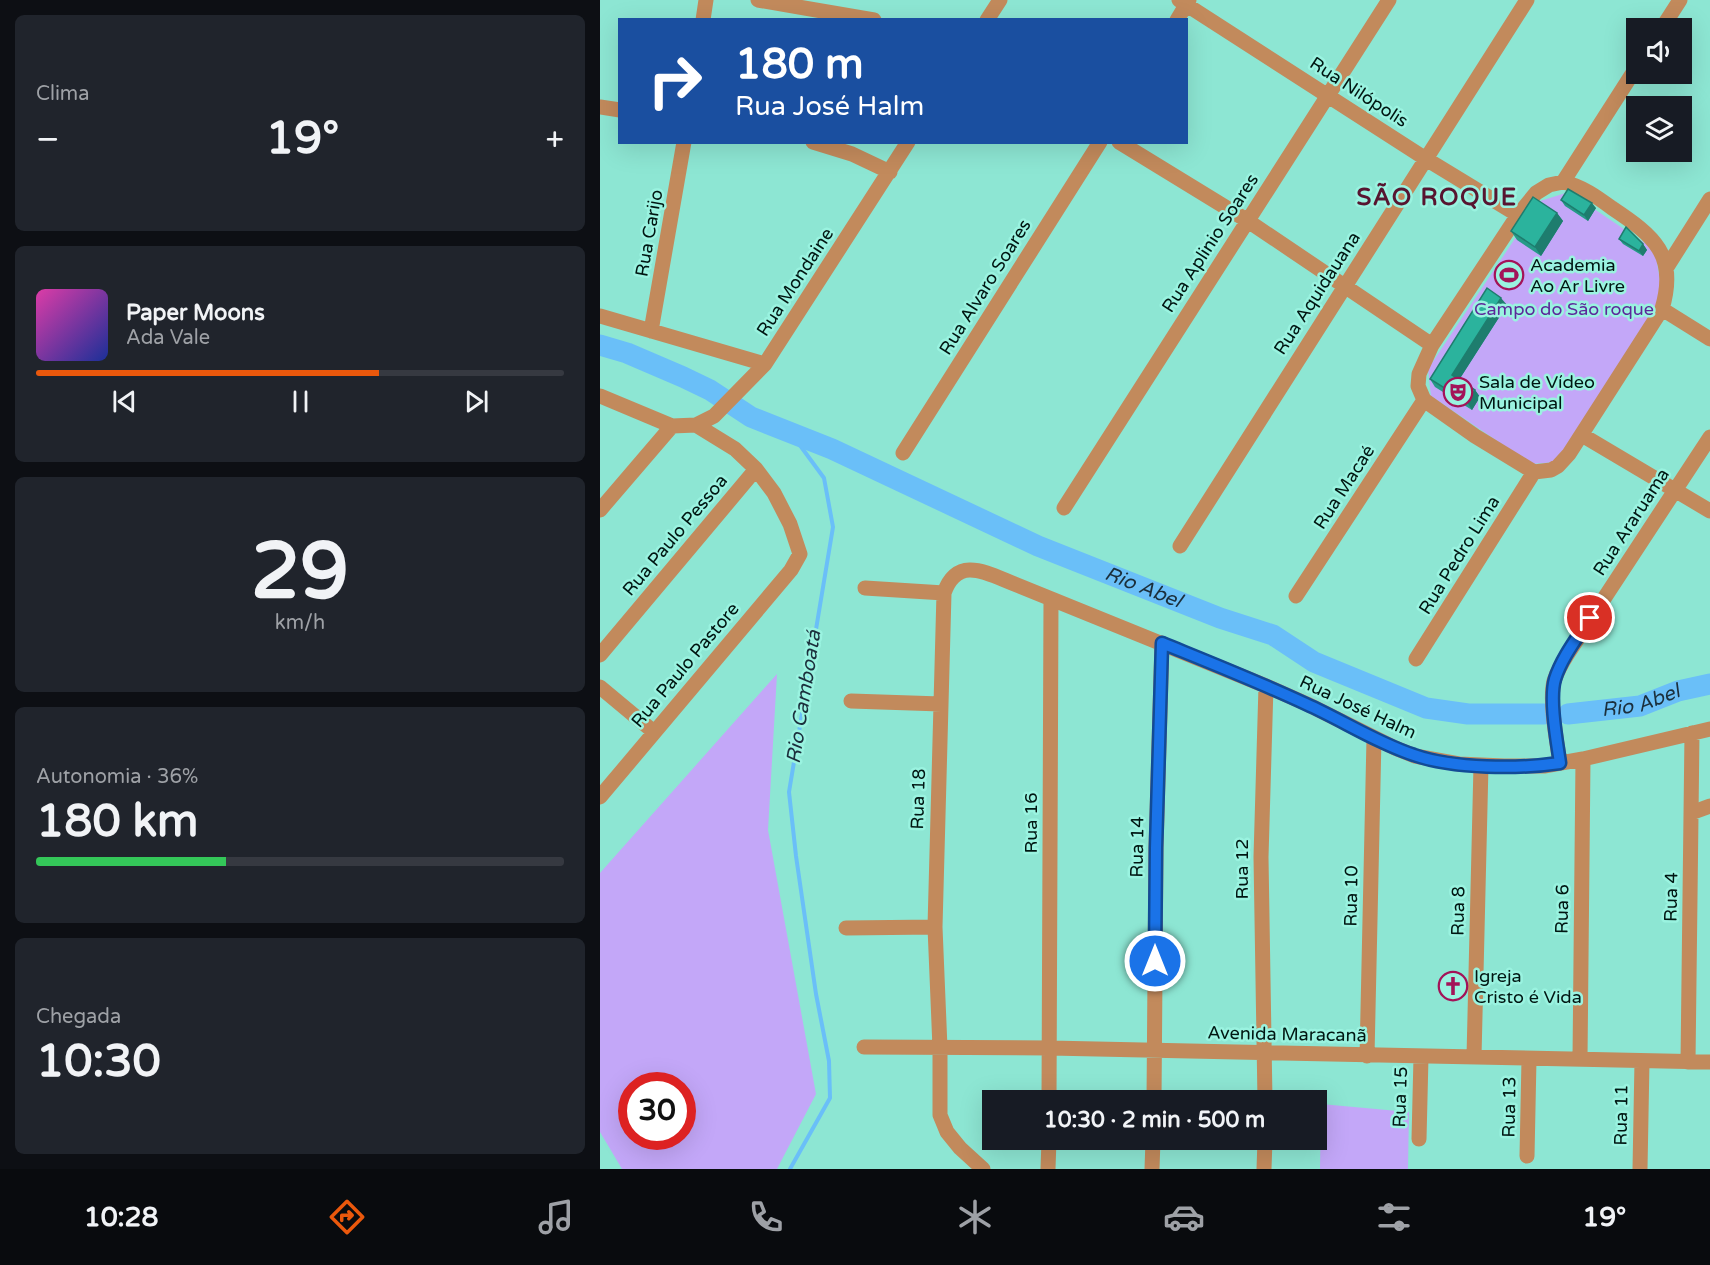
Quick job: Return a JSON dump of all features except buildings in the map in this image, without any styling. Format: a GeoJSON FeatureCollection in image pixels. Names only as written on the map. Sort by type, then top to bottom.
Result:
{"type":"FeatureCollection","features":[{"type":"Feature","properties":{"kind":"street"},"geometry":{"type":"LineString","coordinates":[[703,18],[706,0]]}},
{"type":"Feature","properties":{"kind":"street"},"geometry":{"type":"LineString","coordinates":[[758,0],[862,18]]}},
{"type":"Feature","properties":{"kind":"street"},"geometry":{"type":"LineString","coordinates":[[988,18],[1000,0]]}},
{"type":"Feature","properties":{"kind":"street","name":"Rua Aplinio Soares"},"geometry":{"type":"LineString","coordinates":[[1064,508],[1389,0]]}},
{"type":"Feature","properties":{"kind":"street","name":"Rua Aquidauana"},"geometry":{"type":"LineString","coordinates":[[1180,546],[1527,0]]}},
{"type":"Feature","properties":{"kind":"street"},"geometry":{"type":"LineString","coordinates":[[1668,18],[1680,0]]}},
{"type":"Feature","properties":{"kind":"street"},"geometry":{"type":"LineString","coordinates":[[1178,18],[1185,2]]}},
{"type":"Feature","properties":{"kind":"street","name":"Rua Nilópolis"},"geometry":{"type":"LineString","coordinates":[[1185,2],[1426,159],[1518,215]]}},
{"type":"Feature","properties":{"kind":"street"},"geometry":{"type":"LineString","coordinates":[[1563,182],[1626,84]]}},
{"type":"Feature","properties":{"kind":"street"},"geometry":{"type":"LineString","coordinates":[[600,107],[618,110]]}},
{"type":"Feature","properties":{"kind":"street","name":"Rua Carijo"},"geometry":{"type":"LineString","coordinates":[[651,331],[684,144]]}},
{"type":"Feature","properties":{"kind":"street"},"geometry":{"type":"LineString","coordinates":[[820,144],[852,154],[890,172]]}},
{"type":"Feature","properties":{"kind":"street","name":"Rua Mondaine"},"geometry":{"type":"LineString","coordinates":[[696,425],[714,417],[765,364],[907,144]]}},
{"type":"Feature","properties":{"kind":"street","name":"Rua Alvaro Soares"},"geometry":{"type":"LineString","coordinates":[[903,453],[1099,144]]}},
{"type":"Feature","properties":{"kind":"street"},"geometry":{"type":"LineString","coordinates":[[1122,144],[1248,221],[1432,345]]}},
{"type":"Feature","properties":{"kind":"street"},"geometry":{"type":"LineString","coordinates":[[1563,182],[1575,185],[1636,224],[1657,244],[1667,267],[1666,293],[1662,309],[1582,435],[1558,466],[1551,470],[1534,472],[1475,436],[1424,400],[1418,386],[1419,374],[1432,345],[1518,215],[1536,193],[1549,185],[1563,182]]}},
{"type":"Feature","properties":{"kind":"street"},"geometry":{"type":"LineString","coordinates":[[1667,267],[1710,199]]}},
{"type":"Feature","properties":{"kind":"street"},"geometry":{"type":"LineString","coordinates":[[1662,309],[1710,339]]}},
{"type":"Feature","properties":{"kind":"street"},"geometry":{"type":"LineString","coordinates":[[600,316],[765,364]]}},
{"type":"Feature","properties":{"kind":"street"},"geometry":{"type":"LineString","coordinates":[[600,396],[672,426],[696,425],[724,441],[756,469]]}},
{"type":"Feature","properties":{"kind":"street","name":"Rua Macaé"},"geometry":{"type":"LineString","coordinates":[[1296,596],[1424,400]]}},
{"type":"Feature","properties":{"kind":"street"},"geometry":{"type":"LineString","coordinates":[[600,510],[672,426]]}},
{"type":"Feature","properties":{"kind":"street"},"geometry":{"type":"LineString","coordinates":[[1582,435],[1710,511]]}},
{"type":"Feature","properties":{"kind":"street","name":"Rua Araruama"},"geometry":{"type":"LineString","coordinates":[[1560,763],[1555,732],[1553,687],[1555,679],[1567,655],[1710,437]]}},
{"type":"Feature","properties":{"kind":"street","name":"Rua Paulo Pastore"},"geometry":{"type":"LineString","coordinates":[[600,797],[791,570],[799,557],[799,549],[790,524],[774,494],[756,469]]}},
{"type":"Feature","properties":{"kind":"street","name":"Rua Paulo Pessoa"},"geometry":{"type":"LineString","coordinates":[[600,655],[756,469]]}},
{"type":"Feature","properties":{"kind":"street","name":"Rua Pedro Lima"},"geometry":{"type":"LineString","coordinates":[[1416,659],[1534,472]]}},
{"type":"Feature","properties":{"kind":"street","name":"Rua José Halm"},"geometry":{"type":"LineString","coordinates":[[944,592],[949,580],[958,572],[972,569],[986,572],[1266,686],[1415,756],[1437,761],[1524,766],[1560,763],[1710,729]]}},
{"type":"Feature","properties":{"kind":"street"},"geometry":{"type":"LineString","coordinates":[[865,588],[944,592]]}},
{"type":"Feature","properties":{"kind":"street","name":"Rua 18"},"geometry":{"type":"LineString","coordinates":[[944,592],[935,927],[940,1115],[947,1132],[960,1148],[983,1169]]}},
{"type":"Feature","properties":{"kind":"street","name":"Rua 16"},"geometry":{"type":"LineString","coordinates":[[1049,1090],[1051,599]]}},
{"type":"Feature","properties":{"kind":"street","name":"Rua 14"},"geometry":{"type":"LineString","coordinates":[[1154,1090],[1156,848],[1162,643]]}},
{"type":"Feature","properties":{"kind":"street","name":"Rua 12"},"geometry":{"type":"LineString","coordinates":[[1265,1090],[1261,857],[1266,686]]}},
{"type":"Feature","properties":{"kind":"street"},"geometry":{"type":"LineString","coordinates":[[600,687],[654,732]]}},
{"type":"Feature","properties":{"kind":"street"},"geometry":{"type":"LineString","coordinates":[[851,701],[941,704]]}},
{"type":"Feature","properties":{"kind":"street","name":"Rua 4"},"geometry":{"type":"LineString","coordinates":[[1688,1062],[1692,733]]}},
{"type":"Feature","properties":{"kind":"street","name":"Rua 10"},"geometry":{"type":"LineString","coordinates":[[1366,1056],[1374,738]]}},
{"type":"Feature","properties":{"kind":"street","name":"Rua 6"},"geometry":{"type":"LineString","coordinates":[[1580,1059],[1583,759]]}},
{"type":"Feature","properties":{"kind":"street","name":"Rua 8"},"geometry":{"type":"LineString","coordinates":[[1474,1058],[1481,765]]}},
{"type":"Feature","properties":{"kind":"street"},"geometry":{"type":"LineString","coordinates":[[1691,813],[1710,806]]}},
{"type":"Feature","properties":{"kind":"street"},"geometry":{"type":"LineString","coordinates":[[846,928],[935,927]]}},
{"type":"Feature","properties":{"kind":"street","name":"Avenida Maracanã"},"geometry":{"type":"LineString","coordinates":[[864,1047],[1050,1048],[1710,1062]]}},
{"type":"Feature","properties":{"kind":"street","name":"Rua 15"},"geometry":{"type":"LineString","coordinates":[[1419,1139],[1421,1057]]}},
{"type":"Feature","properties":{"kind":"street","name":"Rua 13"},"geometry":{"type":"LineString","coordinates":[[1527,1156],[1529,1059]]}},
{"type":"Feature","properties":{"kind":"street","name":"Rua 11"},"geometry":{"type":"LineString","coordinates":[[1640,1169],[1642,1061]]}},
{"type":"Feature","properties":{"kind":"street"},"geometry":{"type":"LineString","coordinates":[[1048,1169],[1049,1150]]}},
{"type":"Feature","properties":{"kind":"street"},"geometry":{"type":"LineString","coordinates":[[1152,1169],[1153,1150]]}},
{"type":"Feature","properties":{"kind":"street"},"geometry":{"type":"LineString","coordinates":[[1264,1169],[1265,1150]]}},
{"type":"Feature","properties":{"kind":"green space","name":"Campo do São roque"},"geometry":{"type":"Polygon","coordinates":[[[1569,192],[1655,250],[1662,293],[1661,305],[1556,462],[1531,464],[1431,396],[1428,369],[1540,201],[1569,192]]]}},
{"type":"Feature","properties":{"kind":"green space"},"geometry":{"type":"Polygon","coordinates":[[[777,674],[768,830],[816,1094],[777,1169],[622,1169],[600,1132],[600,873],[777,674]]]}},
{"type":"Feature","properties":{"kind":"green space"},"geometry":{"type":"Polygon","coordinates":[[[1327,1105],[1409,1112],[1408,1169],[1320,1169],[1320,1150],[1327,1150],[1327,1105]]]}},
{"type":"Feature","properties":{"kind":"waterway","name":"Rio Abel"},"geometry":{"type":"LineString","coordinates":[[600,345],[627,353],[683,377],[710,390],[751,417],[832,449],[1038,546],[1220,618],[1273,635],[1314,662],[1426,708],[1468,714],[1544,714]]}},
{"type":"Feature","properties":{"kind":"waterway","name":"Rio Camboatá"},"geometry":{"type":"LineString","coordinates":[[751,417],[799,444],[824,478],[833,527],[789,792],[816,994],[829,1061],[830,1098],[790,1169]]}},
{"type":"Feature","properties":{"kind":"waterway","name":"Rio Abel"},"geometry":{"type":"LineString","coordinates":[[1568,714],[1640,706],[1678,691],[1710,684]]}},
{"type":"Feature","properties":{"kind":"place","name":"Academia Ao Ar Livre"},"geometry":{"type":"Point","coordinates":[1509,275]}},
{"type":"Feature","properties":{"kind":"place","name":"Sala de Vídeo Municipal"},"geometry":{"type":"Point","coordinates":[1458,392]}},
{"type":"Feature","properties":{"kind":"place","name":"Igreja Cristo é Vida"},"geometry":{"type":"Point","coordinates":[1453,986]}},
{"type":"Feature","properties":{"kind":"district","name":"SÃO ROQUE"},"geometry":{"type":"Point","coordinates":[1437,197]}},
{"type":"Feature","properties":{"kind":"route"},"geometry":{"type":"LineString","coordinates":[[1155,961],[1162,643],[1307,704],[1415,756],[1459,764],[1544,765],[1560,763],[1555,732],[1553,687],[1555,679],[1590,618]]}}]}
